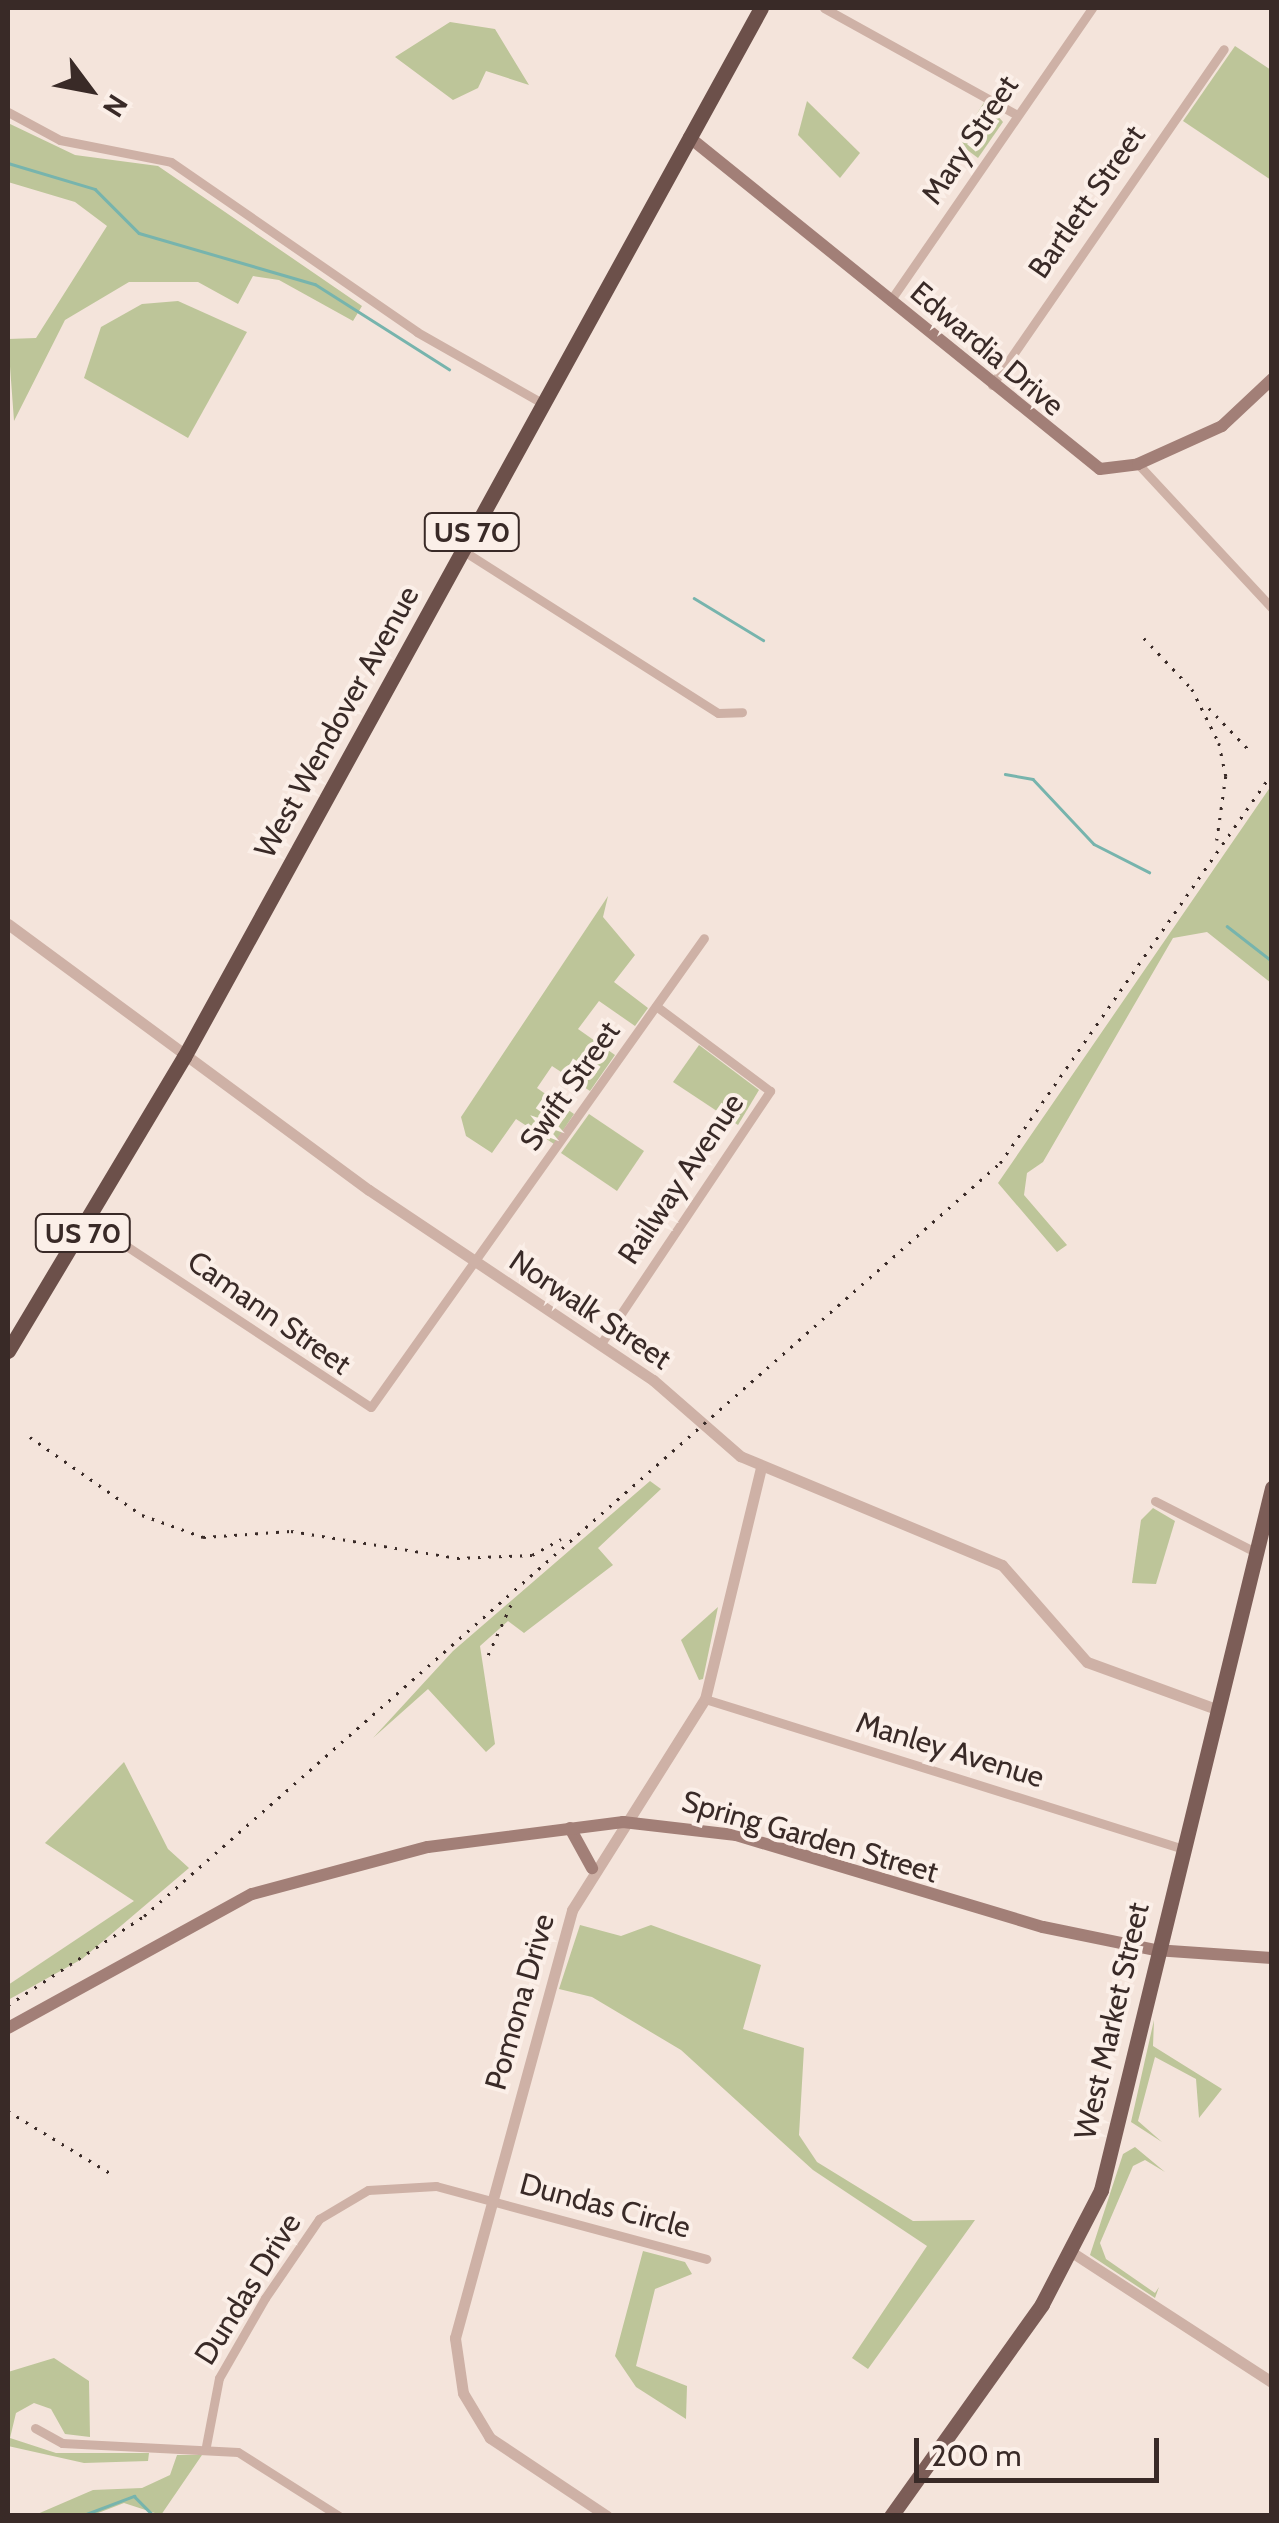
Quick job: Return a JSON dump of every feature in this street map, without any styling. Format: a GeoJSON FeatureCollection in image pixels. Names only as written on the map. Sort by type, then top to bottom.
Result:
{"type":"FeatureCollection","features":[{"type":"Feature","properties":{"kind":"highway","name":"West Wendover Avenue"},"geometry":{"type":"LineString","coordinates":[[8,1351],[90,1222],[184,1057],[761,8]]}},
{"type":"Feature","properties":{"kind":"main road","name":"Edwardia Drive"},"geometry":{"type":"LineString","coordinates":[[689,137],[1085,462],[1138,464],[1232,419],[1272,379]]}},
{"type":"Feature","properties":{"kind":"main road","name":"West Market Street"},"geometry":{"type":"LineString","coordinates":[[891,2516],[1073,2253],[1101,2190],[1155,1950],[1272,1488]]}},
{"type":"Feature","properties":{"kind":"main road","name":"Spring Garden Street"},"geometry":{"type":"LineString","coordinates":[[8,2028],[252,1894],[428,1847],[623,1822],[699,1826],[978,1912],[1155,1950],[1272,1958]]}},
{"type":"Feature","properties":{"kind":"main road"},"geometry":{"type":"LineString","coordinates":[[570,1828],[592,1868]]}},
{"type":"Feature","properties":{"kind":"street"},"geometry":{"type":"LineString","coordinates":[[824,8],[1017,115]]}},
{"type":"Feature","properties":{"kind":"street","name":"Mary Street"},"geometry":{"type":"LineString","coordinates":[[890,301],[1092,8]]}},
{"type":"Feature","properties":{"kind":"street","name":"Bartlett Street"},"geometry":{"type":"LineString","coordinates":[[992,385],[1224,49]]}},
{"type":"Feature","properties":{"kind":"street"},"geometry":{"type":"LineString","coordinates":[[8,112],[60,140],[171,162],[417,332],[542,403]]}},
{"type":"Feature","properties":{"kind":"street"},"geometry":{"type":"LineString","coordinates":[[1138,464],[1272,608]]}},
{"type":"Feature","properties":{"kind":"street"},"geometry":{"type":"LineString","coordinates":[[462,550],[718,712],[742,712]]}},
{"type":"Feature","properties":{"kind":"street","name":"Norwalk Street"},"geometry":{"type":"LineString","coordinates":[[8,924],[184,1057],[600,1345],[761,1467],[1002,1565],[1087,1662],[1216,1709]]}},
{"type":"Feature","properties":{"kind":"street","name":"Swift Street"},"geometry":{"type":"LineString","coordinates":[[478,1264],[704,938]]}},
{"type":"Feature","properties":{"kind":"street","name":"Railway Avenue"},"geometry":{"type":"LineString","coordinates":[[600,1345],[770,1091],[656,1006]]}},
{"type":"Feature","properties":{"kind":"street","name":"Camann Street"},"geometry":{"type":"LineString","coordinates":[[90,1222],[364,1408],[380,1401],[478,1264]]}},
{"type":"Feature","properties":{"kind":"street","name":"Pomona Drive"},"geometry":{"type":"LineString","coordinates":[[608,2516],[496,2443],[463,2393],[455,2338],[568,1923],[592,1868],[705,1699],[761,1467]]}},
{"type":"Feature","properties":{"kind":"street"},"geometry":{"type":"LineString","coordinates":[[1156,1501],[1255,1552]]}},
{"type":"Feature","properties":{"kind":"street","name":"Manley Avenue"},"geometry":{"type":"LineString","coordinates":[[705,1699],[1181,1848]]}},
{"type":"Feature","properties":{"kind":"street","name":"Dundas Drive"},"geometry":{"type":"LineString","coordinates":[[206,2446],[222,2370],[319,2219],[393,2184],[491,2202]]}},
{"type":"Feature","properties":{"kind":"street","name":"Dundas Circle"},"geometry":{"type":"LineString","coordinates":[[491,2202],[706,2260]]}},
{"type":"Feature","properties":{"kind":"street"},"geometry":{"type":"LineString","coordinates":[[1073,2253],[1272,2382]]}},
{"type":"Feature","properties":{"kind":"street"},"geometry":{"type":"LineString","coordinates":[[35,2428],[62,2443],[206,2446],[259,2460],[339,2516]]}},
{"type":"Feature","properties":{"kind":"green space"},"geometry":{"type":"Polygon","coordinates":[[[450,22],[495,29],[529,85],[486,71],[478,88],[453,100],[395,57],[450,22]]]}},
{"type":"Feature","properties":{"kind":"green space"},"geometry":{"type":"Polygon","coordinates":[[[1235,46],[1271,70],[1271,180],[1183,121],[1235,46]]]}},
{"type":"Feature","properties":{"kind":"green space"},"geometry":{"type":"Polygon","coordinates":[[[807,101],[860,153],[840,178],[798,135],[807,101]]]}},
{"type":"Feature","properties":{"kind":"green space"},"geometry":{"type":"Polygon","coordinates":[[[985,101],[1003,122],[978,158],[958,143],[985,101]]]}},
{"type":"Feature","properties":{"kind":"green space"},"geometry":{"type":"Polygon","coordinates":[[[8,123],[75,155],[158,166],[362,306],[353,321],[279,280],[253,276],[238,304],[198,282],[129,282],[65,320],[14,421],[8,339],[36,338],[107,226],[75,202],[8,182],[8,123]]]}},
{"type":"Feature","properties":{"kind":"green space"},"geometry":{"type":"Polygon","coordinates":[[[178,301],[247,332],[188,438],[84,378],[101,327],[142,304],[178,301]]]}},
{"type":"Feature","properties":{"kind":"green space"},"geometry":{"type":"Polygon","coordinates":[[[1271,786],[1271,983],[1207,932],[1173,938],[1043,1162],[1027,1173],[1024,1195],[1067,1245],[1057,1252],[998,1183],[1271,786]]]}},
{"type":"Feature","properties":{"kind":"green space"},"geometry":{"type":"Polygon","coordinates":[[[608,896],[603,917],[635,955],[614,982],[648,1008],[635,1026],[599,1001],[578,1029],[615,1055],[590,1091],[552,1066],[537,1088],[574,1114],[554,1144],[516,1119],[492,1153],[466,1136],[461,1117],[608,896]]]}},
{"type":"Feature","properties":{"kind":"green space"},"geometry":{"type":"Polygon","coordinates":[[[699,1045],[759,1090],[738,1125],[673,1082],[699,1045]]]}},
{"type":"Feature","properties":{"kind":"green space"},"geometry":{"type":"Polygon","coordinates":[[[589,1114],[644,1151],[617,1191],[561,1153],[589,1114]]]}},
{"type":"Feature","properties":{"kind":"green space"},"geometry":{"type":"Polygon","coordinates":[[[650,1481],[661,1489],[598,1548],[613,1565],[524,1633],[508,1621],[480,1646],[495,1744],[486,1752],[428,1689],[373,1738],[453,1651],[650,1481]]]}},
{"type":"Feature","properties":{"kind":"green space"},"geometry":{"type":"Polygon","coordinates":[[[1153,1508],[1175,1521],[1156,1584],[1132,1583],[1141,1520],[1153,1508]]]}},
{"type":"Feature","properties":{"kind":"green space"},"geometry":{"type":"Polygon","coordinates":[[[718,1607],[703,1679],[699,1680],[681,1640],[718,1607]]]}},
{"type":"Feature","properties":{"kind":"green space"},"geometry":{"type":"Polygon","coordinates":[[[124,1762],[168,1849],[189,1868],[82,1959],[8,2000],[8,1985],[134,1901],[45,1843],[124,1762]]]}},
{"type":"Feature","properties":{"kind":"green space"},"geometry":{"type":"Polygon","coordinates":[[[580,1925],[621,1936],[651,1925],[761,1965],[743,2029],[804,2048],[799,2135],[817,2162],[913,2221],[975,2220],[868,2369],[852,2358],[927,2246],[813,2170],[681,2050],[592,1997],[559,1989],[580,1925]]]}},
{"type":"Feature","properties":{"kind":"green space"},"geometry":{"type":"Polygon","coordinates":[[[1154,2020],[1153,2046],[1222,2089],[1199,2118],[1196,2079],[1155,2057],[1138,2121],[1162,2142],[1131,2122],[1154,2020]]]}},
{"type":"Feature","properties":{"kind":"green space"},"geometry":{"type":"Polygon","coordinates":[[[1135,2147],[1165,2172],[1145,2160],[1133,2166],[1100,2243],[1106,2259],[1155,2293],[1159,2287],[1155,2298],[1090,2255],[1123,2154],[1135,2147]]]}},
{"type":"Feature","properties":{"kind":"green space"},"geometry":{"type":"Polygon","coordinates":[[[643,2251],[685,2262],[692,2274],[655,2289],[636,2366],[687,2386],[686,2419],[636,2387],[615,2356],[643,2251]]]}},
{"type":"Feature","properties":{"kind":"green space"},"geometry":{"type":"Polygon","coordinates":[[[54,2358],[89,2381],[90,2437],[65,2434],[51,2409],[34,2403],[16,2413],[10,2438],[56,2453],[149,2453],[148,2461],[84,2463],[8,2446],[8,2372],[54,2358]]]}},
{"type":"Feature","properties":{"kind":"green space"},"geometry":{"type":"Polygon","coordinates":[[[177,2455],[202,2455],[161,2515],[124,2503],[93,2515],[35,2515],[93,2490],[142,2488],[170,2475],[177,2455]]]}},
{"type":"Feature","properties":{"kind":"waterway"},"geometry":{"type":"LineString","coordinates":[[8,163],[95,189],[139,233],[315,284],[449,369]]}},
{"type":"Feature","properties":{"kind":"waterway"},"geometry":{"type":"LineString","coordinates":[[694,598],[763,640]]}},
{"type":"Feature","properties":{"kind":"waterway"},"geometry":{"type":"LineString","coordinates":[[1005,774],[1033,779],[1094,844],[1149,872]]}},
{"type":"Feature","properties":{"kind":"waterway"},"geometry":{"type":"LineString","coordinates":[[1227,926],[1272,961]]}},
{"type":"Feature","properties":{"kind":"waterway"},"geometry":{"type":"LineString","coordinates":[[81,2516],[134,2496],[154,2516]]}},
{"type":"Feature","properties":{"kind":"waterway"},"geometry":{"type":"LineString","coordinates":[[56,2516],[70,2516]]}},
{"type":"Feature","properties":{"kind":"railway"},"geometry":{"type":"LineString","coordinates":[[1144,638],[1192,689],[1219,743],[1226,776],[1217,840]]}},
{"type":"Feature","properties":{"kind":"railway"},"geometry":{"type":"LineString","coordinates":[[1209,708],[1252,753]]}},
{"type":"Feature","properties":{"kind":"railway"},"geometry":{"type":"LineString","coordinates":[[8,2005],[144,1916],[1000,1163],[1272,773]]}},
{"type":"Feature","properties":{"kind":"railway"},"geometry":{"type":"LineString","coordinates":[[30,1437],[142,1515],[203,1537],[291,1531],[457,1558],[532,1555],[561,1539]]}},
{"type":"Feature","properties":{"kind":"railway"},"geometry":{"type":"LineString","coordinates":[[488,1655],[512,1602]]}},
{"type":"Feature","properties":{"kind":"railway"},"geometry":{"type":"LineString","coordinates":[[8,2111],[115,2176]]}}]}
